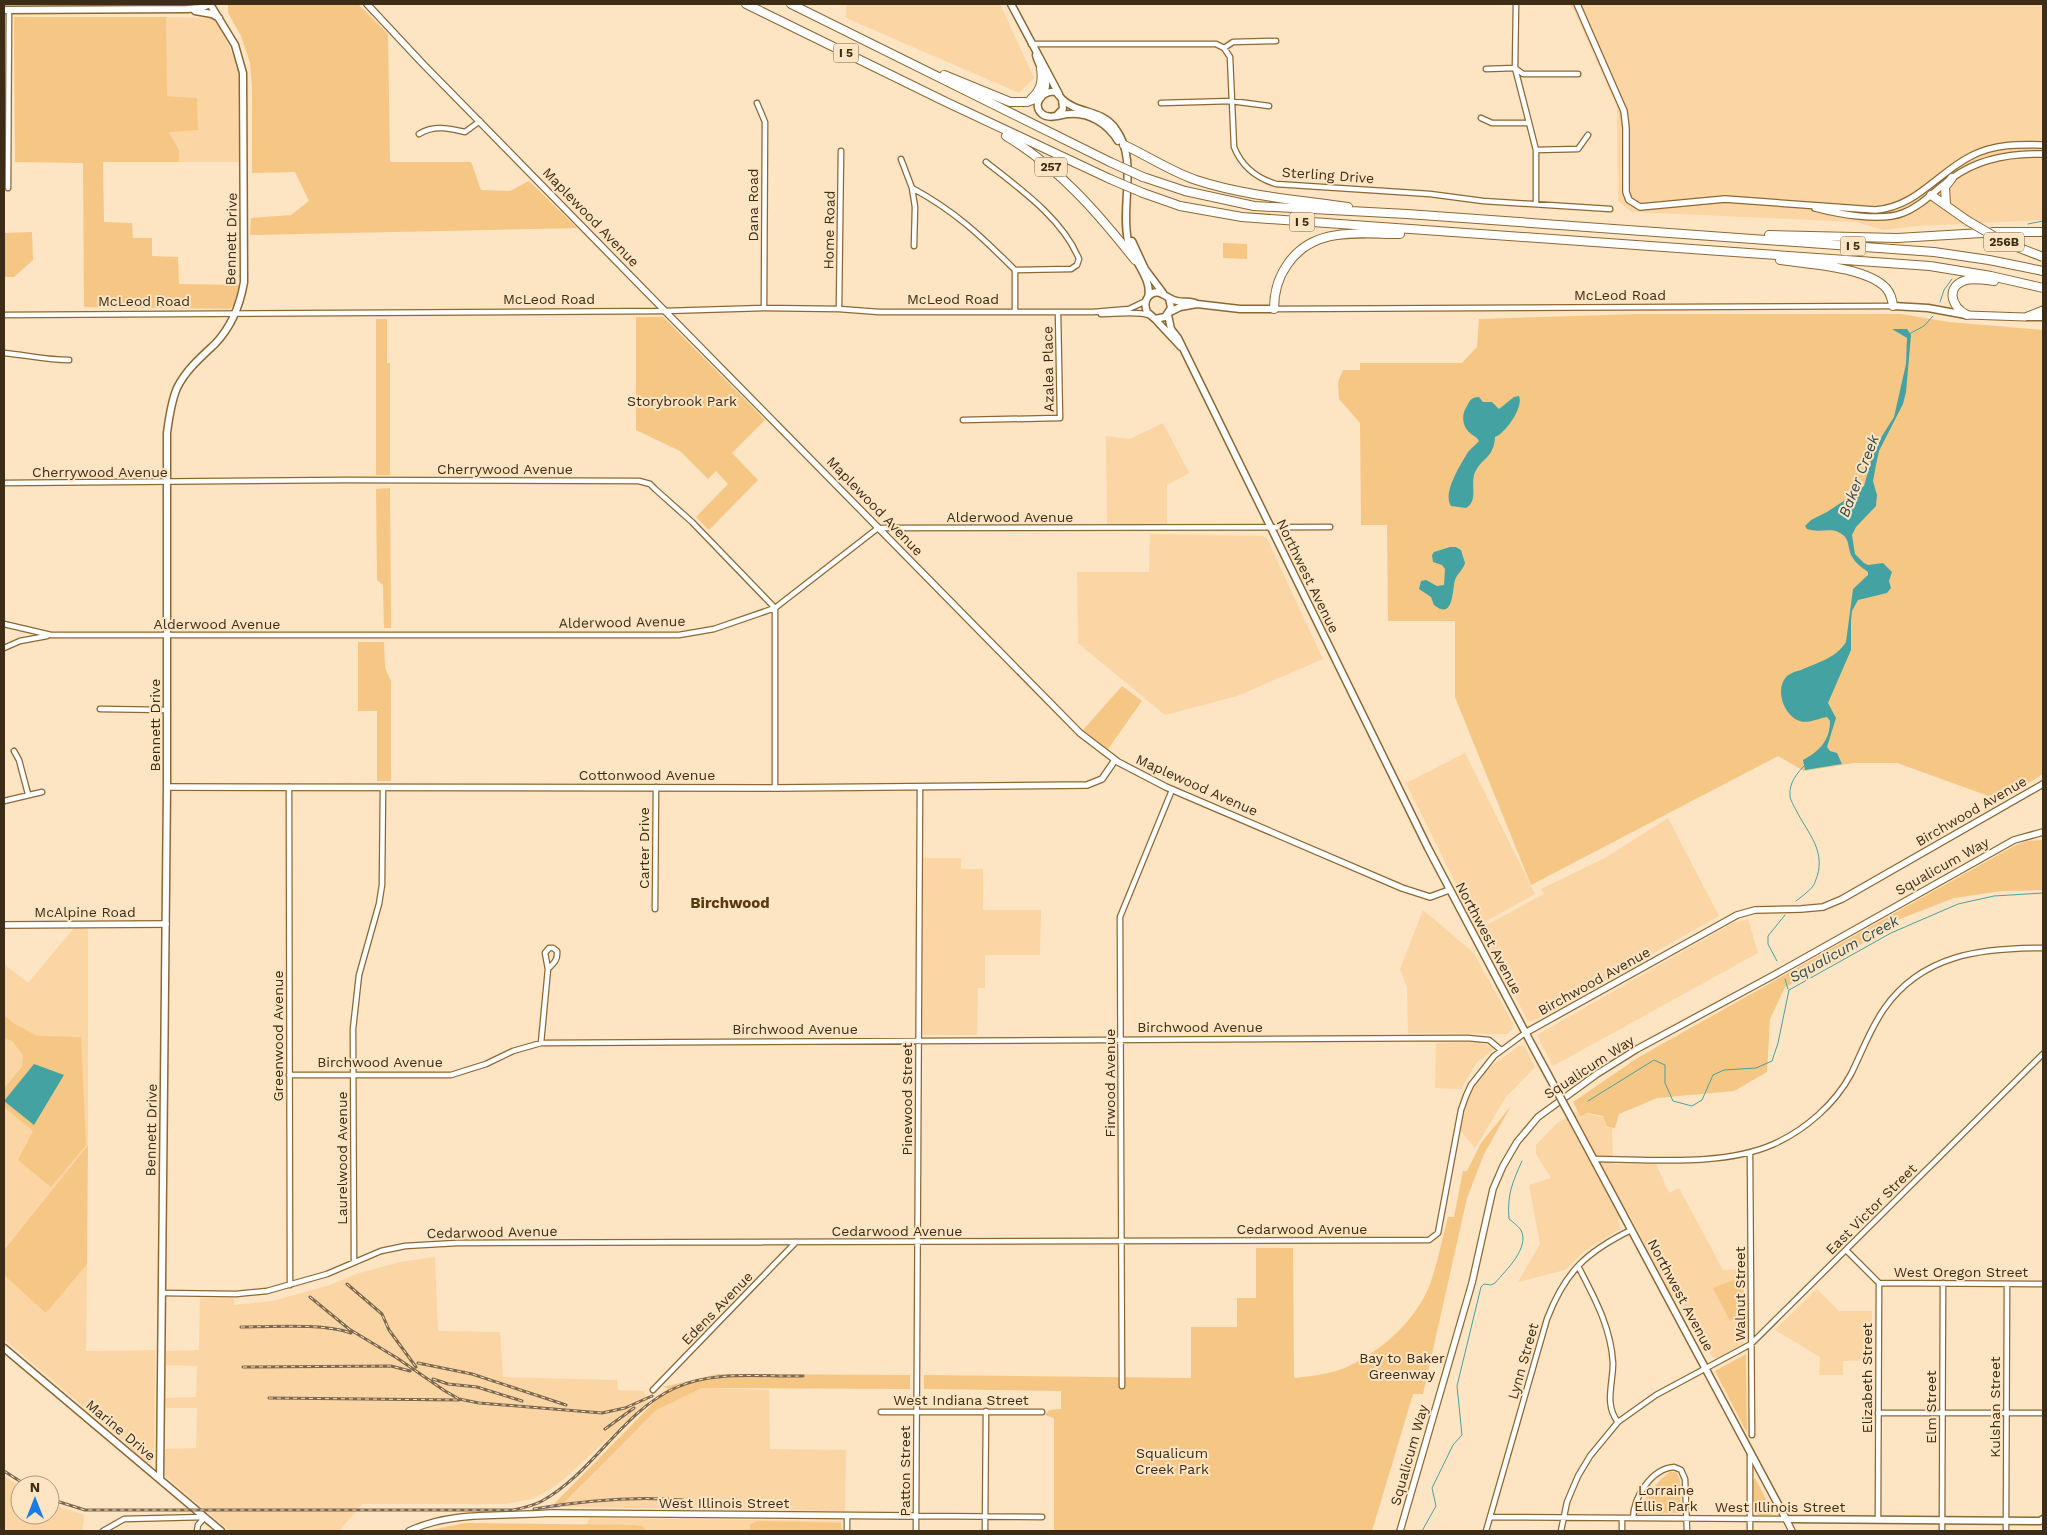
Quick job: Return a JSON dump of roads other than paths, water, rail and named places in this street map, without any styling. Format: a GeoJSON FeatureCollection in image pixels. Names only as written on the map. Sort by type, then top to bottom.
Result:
{"type":"FeatureCollection","features":[{"type":"Feature","properties":{"kind":"highway","name":"I 5"},"geometry":{"type":"LineString","coordinates":[[746,4],[946,102],[1143,193],[1180,206],[1242,217],[1930,266],[1991,276],[2043,288]]}},
{"type":"Feature","properties":{"kind":"highway","name":"I 5"},"geometry":{"type":"LineString","coordinates":[[791,4],[1110,162],[1143,176],[1200,195],[1254,206],[1407,214],[1934,252],[1989,260],[2043,271]]}},
{"type":"Feature","properties":{"kind":"highway"},"geometry":{"type":"LineString","coordinates":[[872,43],[1005,101],[1027,102],[1042,96]]}},
{"type":"Feature","properties":{"kind":"highway"},"geometry":{"type":"LineString","coordinates":[[1027,102],[1040,88],[1042,80],[1041,69]]}},
{"type":"Feature","properties":{"kind":"highway","name":"257"},"geometry":{"type":"LineString","coordinates":[[946,102],[1028,149],[1056,172],[1113,232],[1135,260]]}},
{"type":"Feature","properties":{"kind":"highway"},"geometry":{"type":"LineString","coordinates":[[1124,145],[1168,168],[1208,184],[1280,198],[1407,214]]}},
{"type":"Feature","properties":{"kind":"highway"},"geometry":{"type":"LineString","coordinates":[[1946,204],[1946,187],[1952,178]]}},
{"type":"Feature","properties":{"kind":"highway","name":"256B"},"geometry":{"type":"LineString","coordinates":[[1927,194],[1946,204],[1968,221],[2004,242],[2043,257]]}},
{"type":"Feature","properties":{"kind":"highway"},"geometry":{"type":"LineString","coordinates":[[2029,231],[2043,227]]}},
{"type":"Feature","properties":{"kind":"highway"},"geometry":{"type":"LineString","coordinates":[[1673,232],[1880,238],[1982,233]]}},
{"type":"Feature","properties":{"kind":"highway"},"geometry":{"type":"LineString","coordinates":[[1993,232],[2043,232]]}},
{"type":"Feature","properties":{"kind":"highway"},"geometry":{"type":"LineString","coordinates":[[1274,309],[1276,290],[1284,270],[1300,251],[1318,238],[1346,234],[1465,234]]}},
{"type":"Feature","properties":{"kind":"highway"},"geometry":{"type":"LineString","coordinates":[[1707,251],[1795,262],[1862,275],[1877,281],[1887,289],[1893,306]]}},
{"type":"Feature","properties":{"kind":"highway"},"geometry":{"type":"LineString","coordinates":[[1967,315],[1956,308],[1953,300],[1956,288],[1962,282],[1976,279],[2033,285]]}},
{"type":"Feature","properties":{"kind":"highway"},"geometry":{"type":"LineString","coordinates":[[2026,316],[2043,310]]}},
{"type":"Feature","properties":{"kind":"highway","name":"McLeod Road"},"geometry":{"type":"LineString","coordinates":[[1967,315],[2026,316]]}},
{"type":"Feature","properties":{"kind":"main road"},"geometry":{"type":"LineString","coordinates":[[6,10],[187,9],[200,8],[210,4]]}},
{"type":"Feature","properties":{"kind":"main road","name":"Bennett Drive"},"geometry":{"type":"LineString","coordinates":[[160,1479],[167,787],[167,433],[170,410],[177,387],[191,367],[217,342],[235,314],[240,304],[244,282],[243,73],[235,45],[222,20],[210,4]]}},
{"type":"Feature","properties":{"kind":"main road"},"geometry":{"type":"LineString","coordinates":[[1011,4],[1061,97],[1063,109],[1057,115]]}},
{"type":"Feature","properties":{"kind":"main road"},"geometry":{"type":"LineString","coordinates":[[187,9],[212,14],[222,20]]}},
{"type":"Feature","properties":{"kind":"main road"},"geometry":{"type":"LineString","coordinates":[[1035,51],[1047,80],[1046,90],[1038,104],[1041,112],[1048,117],[1071,113],[1085,115],[1106,126],[1119,144],[1126,164]]}},
{"type":"Feature","properties":{"kind":"main road"},"geometry":{"type":"LineString","coordinates":[[1042,96],[1052,92],[1061,97],[1072,108],[1090,111],[1106,119],[1114,126],[1124,145],[1126,164],[1125,218],[1127,234],[1128,241],[1135,260],[1149,286],[1145,309],[1148,315],[1155,319],[1162,318],[1169,314],[1172,306],[1169,298],[1162,293],[1148,273],[1127,234]]}},
{"type":"Feature","properties":{"kind":"main road"},"geometry":{"type":"LineString","coordinates":[[1147,299],[1154,293],[1162,293]]}},
{"type":"Feature","properties":{"kind":"main road","name":"McLeod Road"},"geometry":{"type":"LineString","coordinates":[[1169,298],[1179,302],[1191,301],[1197,304]]}},
{"type":"Feature","properties":{"kind":"main road","name":"McLeod Road"},"geometry":{"type":"LineString","coordinates":[[1169,314],[1180,307],[1197,304],[1240,309],[1274,309]]}},
{"type":"Feature","properties":{"kind":"main road","name":"McLeod Road"},"geometry":{"type":"LineString","coordinates":[[1893,306],[1928,308],[1967,315]]}},
{"type":"Feature","properties":{"kind":"main road","name":"Northwest Avenue"},"geometry":{"type":"LineString","coordinates":[[1169,314],[1169,324],[1178,338],[1449,890],[1786,1519]]}},
{"type":"Feature","properties":{"kind":"main road","name":"McLeod Road"},"geometry":{"type":"LineString","coordinates":[[2026,316],[2043,317]]}},
{"type":"Feature","properties":{"kind":"main road","name":"Northwest Avenue"},"geometry":{"type":"LineString","coordinates":[[1155,319],[1182,348]]}},
{"type":"Feature","properties":{"kind":"main road","name":"Marine Drive"},"geometry":{"type":"LineString","coordinates":[[4,1348],[221,1531]]}},
{"type":"Feature","properties":{"kind":"main road","name":"West Illinois Street"},"geometry":{"type":"LineString","coordinates":[[1786,1519],[2042,1521]]}},
{"type":"Feature","properties":{"kind":"street","name":"Maplewood Avenue"},"geometry":{"type":"LineString","coordinates":[[367,4],[665,312],[1066,721],[1115,760],[1172,790],[1415,894],[1430,897],[1449,890]]}},
{"type":"Feature","properties":{"kind":"street"},"geometry":{"type":"LineString","coordinates":[[1516,4],[1515,68],[1536,150],[1536,204]]}},
{"type":"Feature","properties":{"kind":"street"},"geometry":{"type":"LineString","coordinates":[[1577,4],[1624,111],[1626,128],[1626,192],[1629,200],[1640,207],[1725,199],[1875,210],[1889,209],[1902,204],[1920,192],[1927,194]]}},
{"type":"Feature","properties":{"kind":"street"},"geometry":{"type":"LineString","coordinates":[[6,10],[8,188]]}},
{"type":"Feature","properties":{"kind":"street"},"geometry":{"type":"LineString","coordinates":[[1031,44],[1216,44],[1224,48],[1233,42],[1276,41]]}},
{"type":"Feature","properties":{"kind":"street","name":"Sterling Drive"},"geometry":{"type":"LineString","coordinates":[[1224,48],[1230,57],[1233,136],[1237,154],[1248,169],[1265,180],[1276,184],[1430,194],[1483,201],[1610,210]]}},
{"type":"Feature","properties":{"kind":"street"},"geometry":{"type":"LineString","coordinates":[[1486,69],[1515,68],[1523,74],[1578,74]]}},
{"type":"Feature","properties":{"kind":"street"},"geometry":{"type":"LineString","coordinates":[[1160,103],[1231,101],[1269,106]]}},
{"type":"Feature","properties":{"kind":"street","name":"Dana Road"},"geometry":{"type":"LineString","coordinates":[[757,103],[765,122],[764,308]]}},
{"type":"Feature","properties":{"kind":"street"},"geometry":{"type":"LineString","coordinates":[[1481,118],[1492,123],[1529,123]]}},
{"type":"Feature","properties":{"kind":"street"},"geometry":{"type":"LineString","coordinates":[[419,134],[428,128],[445,128],[465,132],[480,121]]}},
{"type":"Feature","properties":{"kind":"street"},"geometry":{"type":"LineString","coordinates":[[1536,150],[1578,149],[1588,134]]}},
{"type":"Feature","properties":{"kind":"street"},"geometry":{"type":"LineString","coordinates":[[1927,194],[1957,164],[1981,152],[2015,144],[2043,145]]}},
{"type":"Feature","properties":{"kind":"street","name":"Home Road"},"geometry":{"type":"LineString","coordinates":[[839,309],[841,152]]}},
{"type":"Feature","properties":{"kind":"street"},"geometry":{"type":"LineString","coordinates":[[1804,205],[1823,210],[1887,217],[1902,214],[1927,194],[1976,163],[2013,155],[2043,154]]}},
{"type":"Feature","properties":{"kind":"street"},"geometry":{"type":"LineString","coordinates":[[901,159],[912,188],[915,206],[914,246]]}},
{"type":"Feature","properties":{"kind":"street"},"geometry":{"type":"LineString","coordinates":[[912,188],[929,197],[970,226],[1016,270],[1071,269],[1077,265],[1079,259],[1072,245],[1034,199],[986,162]]}},
{"type":"Feature","properties":{"kind":"street"},"geometry":{"type":"LineString","coordinates":[[1015,312],[1016,270]]}},
{"type":"Feature","properties":{"kind":"street","name":"McLeod Road"},"geometry":{"type":"LineString","coordinates":[[4,315],[303,312],[665,312],[764,308],[839,309],[879,312],[1094,312],[1129,310],[1147,299]]}},
{"type":"Feature","properties":{"kind":"street","name":"McLeod Road"},"geometry":{"type":"LineString","coordinates":[[1274,309],[1893,306]]}},
{"type":"Feature","properties":{"kind":"street","name":"Azalea Place"},"geometry":{"type":"LineString","coordinates":[[963,420],[1060,418],[1058,312]]}},
{"type":"Feature","properties":{"kind":"street","name":"McLeod Road"},"geometry":{"type":"LineString","coordinates":[[1094,312],[1121,315],[1138,312],[1148,315]]}},
{"type":"Feature","properties":{"kind":"street"},"geometry":{"type":"LineString","coordinates":[[4,353],[22,354],[50,360],[69,360]]}},
{"type":"Feature","properties":{"kind":"street","name":"Cherrywood Avenue"},"geometry":{"type":"LineString","coordinates":[[4,483],[336,480],[639,481],[650,484],[692,522],[775,608]]}},
{"type":"Feature","properties":{"kind":"street","name":"Alderwood Avenue"},"geometry":{"type":"LineString","coordinates":[[4,624],[51,635],[679,635],[714,629],[775,608],[878,528],[1330,528]]}},
{"type":"Feature","properties":{"kind":"street"},"geometry":{"type":"LineString","coordinates":[[775,608],[775,788]]}},
{"type":"Feature","properties":{"kind":"street"},"geometry":{"type":"LineString","coordinates":[[4,648],[20,641],[51,635]]}},
{"type":"Feature","properties":{"kind":"street"},"geometry":{"type":"LineString","coordinates":[[100,710],[167,710]]}},
{"type":"Feature","properties":{"kind":"street"},"geometry":{"type":"LineString","coordinates":[[14,751],[19,760],[28,794]]}},
{"type":"Feature","properties":{"kind":"street","name":"Cottonwood Avenue"},"geometry":{"type":"LineString","coordinates":[[167,787],[775,788],[1087,786],[1102,779],[1115,760]]}},
{"type":"Feature","properties":{"kind":"street","name":"Birchwood Avenue"},"geometry":{"type":"LineString","coordinates":[[290,1075],[451,1075],[541,1043],[1467,1038],[1489,1040],[1501,1050],[1525,1033],[1736,916],[1754,910],[1801,909],[1823,906],[1842,899],[2043,784]]}},
{"type":"Feature","properties":{"kind":"street","name":"Pinewood Street"},"geometry":{"type":"LineString","coordinates":[[916,1411],[920,786]]}},
{"type":"Feature","properties":{"kind":"street","name":"Greenwood Avenue"},"geometry":{"type":"LineString","coordinates":[[288,787],[290,1285]]}},
{"type":"Feature","properties":{"kind":"street","name":"Carter Drive"},"geometry":{"type":"LineString","coordinates":[[655,909],[656,787]]}},
{"type":"Feature","properties":{"kind":"street","name":"Laurelwood Avenue"},"geometry":{"type":"LineString","coordinates":[[354,1261],[352,1029],[359,975],[379,904],[382,885],[383,788]]}},
{"type":"Feature","properties":{"kind":"street","name":"Firwood Avenue"},"geometry":{"type":"LineString","coordinates":[[1122,1386],[1120,917],[1172,790]]}},
{"type":"Feature","properties":{"kind":"street"},"geometry":{"type":"LineString","coordinates":[[4,801],[42,792]]}},
{"type":"Feature","properties":{"kind":"street","name":"Squalicum Way"},"geometry":{"type":"LineString","coordinates":[[1400,1531],[1472,1283],[1493,1189],[1503,1166],[1517,1142],[1538,1117],[1597,1074],[1637,1049],[1774,975],[2014,840],[2043,832]]}},
{"type":"Feature","properties":{"kind":"street","name":"McAlpine Road"},"geometry":{"type":"LineString","coordinates":[[4,924],[166,924]]}},
{"type":"Feature","properties":{"kind":"street"},"geometry":{"type":"LineString","coordinates":[[1594,1159],[1699,1159],[1750,1153],[1773,1145],[1792,1135],[1830,1104],[1851,1075],[1885,1008],[1916,978],[1940,964],[1969,953],[2004,948],[2043,948]]}},
{"type":"Feature","properties":{"kind":"street"},"geometry":{"type":"LineString","coordinates":[[541,1043],[548,969]]}},
{"type":"Feature","properties":{"kind":"street","name":"Cedarwood Avenue"},"geometry":{"type":"LineString","coordinates":[[162,1293],[236,1294],[267,1291],[327,1274],[381,1251],[405,1246],[457,1243],[1429,1240],[1438,1233],[1461,1110],[1466,1096],[1471,1085],[1487,1062],[1501,1050]]}},
{"type":"Feature","properties":{"kind":"street","name":"East Victor Street"},"geometry":{"type":"LineString","coordinates":[[1561,1531],[1563,1518],[1578,1476],[1590,1456],[1618,1422],[1642,1404],[1751,1344],[2043,1054]]}},
{"type":"Feature","properties":{"kind":"street","name":"Walnut Street"},"geometry":{"type":"LineString","coordinates":[[1750,1153],[1752,1435]]}},
{"type":"Feature","properties":{"kind":"street","name":"Lynn Street"},"geometry":{"type":"LineString","coordinates":[[1486,1531],[1547,1319],[1557,1296],[1570,1275],[1602,1244],[1631,1230]]}},
{"type":"Feature","properties":{"kind":"street","name":"Edens Avenue"},"geometry":{"type":"LineString","coordinates":[[654,1390],[796,1242]]}},
{"type":"Feature","properties":{"kind":"street"},"geometry":{"type":"LineString","coordinates":[[1846,1250],[1879,1283]]}},
{"type":"Feature","properties":{"kind":"street"},"geometry":{"type":"LineString","coordinates":[[1578,1266],[1602,1313],[1607,1329],[1613,1363],[1610,1406],[1613,1416],[1618,1422]]}},
{"type":"Feature","properties":{"kind":"street","name":"West Oregon Street"},"geometry":{"type":"LineString","coordinates":[[1879,1283],[2043,1284]]}},
{"type":"Feature","properties":{"kind":"street","name":"Elizabeth Street"},"geometry":{"type":"LineString","coordinates":[[1878,1520],[1879,1283]]}},
{"type":"Feature","properties":{"kind":"street","name":"Elm Street"},"geometry":{"type":"LineString","coordinates":[[1942,1531],[1943,1283]]}},
{"type":"Feature","properties":{"kind":"street","name":"Kulshan Street"},"geometry":{"type":"LineString","coordinates":[[2006,1531],[2007,1284]]}},
{"type":"Feature","properties":{"kind":"street","name":"Patton Street"},"geometry":{"type":"LineString","coordinates":[[916,1411],[916,1531]]}},
{"type":"Feature","properties":{"kind":"street"},"geometry":{"type":"LineString","coordinates":[[985,1531],[986,1411]]}},
{"type":"Feature","properties":{"kind":"street","name":"West Indiana Street"},"geometry":{"type":"LineString","coordinates":[[881,1412],[1042,1412]]}},
{"type":"Feature","properties":{"kind":"street"},"geometry":{"type":"LineString","coordinates":[[1878,1413],[2043,1414]]}},
{"type":"Feature","properties":{"kind":"street"},"geometry":{"type":"LineString","coordinates":[[1750,1452],[1750,1531]]}},
{"type":"Feature","properties":{"kind":"street"},"geometry":{"type":"LineString","coordinates":[[1633,1518],[1634,1507],[1647,1484],[1661,1471],[1674,1467],[1681,1470],[1684,1476],[1687,1531]]}},
{"type":"Feature","properties":{"kind":"street","name":"West Illinois Street"},"geometry":{"type":"LineString","coordinates":[[409,1531],[420,1526],[452,1518],[474,1515],[517,1516],[550,1513],[1042,1517]]}},
{"type":"Feature","properties":{"kind":"street"},"geometry":{"type":"LineString","coordinates":[[847,1516],[847,1531]]}},
{"type":"Feature","properties":{"kind":"street"},"geometry":{"type":"LineString","coordinates":[[103,1531],[124,1520],[204,1517]]}},
{"type":"Feature","properties":{"kind":"street"},"geometry":{"type":"LineString","coordinates":[[197,1531],[198,1525],[204,1517]]}},
{"type":"Feature","properties":{"kind":"street","name":"West Illinois Street"},"geometry":{"type":"LineString","coordinates":[[1490,1518],[1786,1519]]}},
{"type":"Feature","properties":{"kind":"street"},"geometry":{"type":"LineString","coordinates":[[1622,1518],[1622,1531]]}},
{"type":"Feature","properties":{"kind":"street","name":"Northwest Avenue"},"geometry":{"type":"LineString","coordinates":[[1786,1519],[1792,1531]]}},
{"type":"Feature","properties":{"kind":"water"},"geometry":{"type":"Polygon","coordinates":[[[1892,329],[1907,329],[1911,335],[1906,392],[1903,404],[1879,451],[1873,481],[1877,495],[1876,506],[1856,527],[1852,535],[1855,554],[1864,563],[1868,565],[1883,563],[1892,572],[1889,581],[1891,588],[1887,593],[1858,600],[1852,611],[1851,650],[1828,703],[1836,718],[1827,747],[1830,751],[1837,753],[1842,764],[1805,770],[1803,760],[1823,744],[1830,728],[1830,721],[1827,717],[1806,722],[1800,721],[1789,714],[1781,695],[1783,681],[1790,674],[1826,659],[1842,648],[1846,642],[1853,589],[1868,575],[1868,572],[1854,560],[1847,540],[1842,534],[1835,531],[1811,530],[1805,526],[1811,520],[1827,512],[1864,486],[1871,461],[1882,436],[1894,417],[1906,364],[1907,338],[1892,329]]]}},
{"type":"Feature","properties":{"kind":"water"},"geometry":{"type":"Polygon","coordinates":[[[1519,396],[1519,407],[1513,419],[1504,431],[1495,437],[1492,450],[1474,475],[1473,497],[1470,505],[1466,508],[1451,506],[1449,494],[1454,479],[1468,452],[1479,441],[1467,430],[1464,424],[1464,413],[1469,402],[1473,398],[1479,397],[1483,402],[1492,402],[1499,409],[1514,397],[1519,396]]]}},
{"type":"Feature","properties":{"kind":"water"},"geometry":{"type":"Polygon","coordinates":[[[1456,547],[1461,550],[1465,563],[1455,580],[1449,607],[1441,609],[1434,605],[1431,597],[1419,589],[1421,581],[1426,580],[1437,586],[1444,585],[1445,569],[1442,565],[1433,562],[1432,555],[1434,552],[1456,547]]]}},
{"type":"Feature","properties":{"kind":"water"},"geometry":{"type":"Polygon","coordinates":[[[34,1064],[64,1075],[34,1125],[4,1101],[34,1064]]]}},
{"type":"Feature","properties":{"kind":"waterway","name":"Baker Creek"},"geometry":{"type":"LineString","coordinates":[[2028,224],[2043,221]]}},
{"type":"Feature","properties":{"kind":"waterway","name":"Baker Creek"},"geometry":{"type":"LineString","coordinates":[[1940,302],[1944,290],[1952,279]]}},
{"type":"Feature","properties":{"kind":"waterway","name":"Baker Creek"},"geometry":{"type":"LineString","coordinates":[[1909,334],[1924,326],[1933,316]]}},
{"type":"Feature","properties":{"kind":"waterway","name":"Baker Creek"},"geometry":{"type":"LineString","coordinates":[[1796,901],[1814,885],[1819,861],[1818,852],[1811,835],[1790,797],[1792,782],[1805,765]]}},
{"type":"Feature","properties":{"kind":"waterway","name":"Squalicum Creek"},"geometry":{"type":"LineString","coordinates":[[1588,1101],[1654,1060],[1665,1065],[1665,1083],[1673,1101],[1692,1106],[1702,1100],[1713,1075],[1724,1070],[1756,1068],[1772,1061],[1778,1043],[1789,990],[1891,933],[1958,904],[1994,896],[2043,893]]}},
{"type":"Feature","properties":{"kind":"waterway","name":"Baker Creek"},"geometry":{"type":"LineString","coordinates":[[1777,961],[1768,944],[1768,936],[1785,915]]}},
{"type":"Feature","properties":{"kind":"waterway","name":"Baker Creek"},"geometry":{"type":"LineString","coordinates":[[1785,979],[1788,989]]}},
{"type":"Feature","properties":{"kind":"waterway","name":"Squalicum Creek"},"geometry":{"type":"LineString","coordinates":[[1422,1531],[1436,1506],[1432,1488],[1453,1445],[1462,1435],[1457,1386],[1481,1287],[1484,1284],[1491,1285],[1495,1283],[1520,1251],[1522,1244],[1521,1230],[1509,1219],[1511,1189],[1522,1161]]}},
{"type":"Feature","properties":{"kind":"railway"},"geometry":{"type":"LineString","coordinates":[[347,1284],[382,1314],[389,1330],[416,1367]]}},
{"type":"Feature","properties":{"kind":"railway"},"geometry":{"type":"LineString","coordinates":[[310,1297],[349,1329],[459,1399],[479,1403],[602,1413],[625,1408],[652,1396]]}},
{"type":"Feature","properties":{"kind":"railway"},"geometry":{"type":"LineString","coordinates":[[241,1327],[312,1327],[351,1333]]}},
{"type":"Feature","properties":{"kind":"railway"},"geometry":{"type":"LineString","coordinates":[[418,1363],[472,1374],[566,1405]]}},
{"type":"Feature","properties":{"kind":"railway"},"geometry":{"type":"LineString","coordinates":[[243,1367],[391,1366],[410,1371]]}},
{"type":"Feature","properties":{"kind":"railway"},"geometry":{"type":"LineString","coordinates":[[60,1502],[85,1510],[513,1510],[539,1503],[560,1489],[577,1475],[639,1412],[675,1388],[690,1382],[722,1377],[754,1375],[803,1376]]}},
{"type":"Feature","properties":{"kind":"railway"},"geometry":{"type":"LineString","coordinates":[[433,1379],[448,1384],[477,1387],[522,1401]]}},
{"type":"Feature","properties":{"kind":"railway"},"geometry":{"type":"LineString","coordinates":[[269,1398],[459,1400]]}},
{"type":"Feature","properties":{"kind":"railway"},"geometry":{"type":"LineString","coordinates":[[605,1429],[634,1408]]}},
{"type":"Feature","properties":{"kind":"railway"},"geometry":{"type":"LineString","coordinates":[[4,1471],[10,1475]]}},
{"type":"Feature","properties":{"kind":"railway"},"geometry":{"type":"LineString","coordinates":[[534,1509],[608,1500],[683,1500]]}},
{"type":"Feature","properties":{"kind":"district","name":"Birchwood"},"geometry":{"type":"Point","coordinates":[730,903]}},
{"type":"Feature","properties":{"kind":"park label","name":"Storybrook Park"},"geometry":{"type":"Point","coordinates":[682,401]}},
{"type":"Feature","properties":{"kind":"park label","name":"Bay to Baker Greenway"},"geometry":{"type":"Point","coordinates":[1402,1366]}},
{"type":"Feature","properties":{"kind":"park label","name":"Squalicum Creek Park"},"geometry":{"type":"Point","coordinates":[1172,1462]}},
{"type":"Feature","properties":{"kind":"park label","name":"Lorraine Ellis Park"},"geometry":{"type":"Point","coordinates":[1666,1498]}}]}
